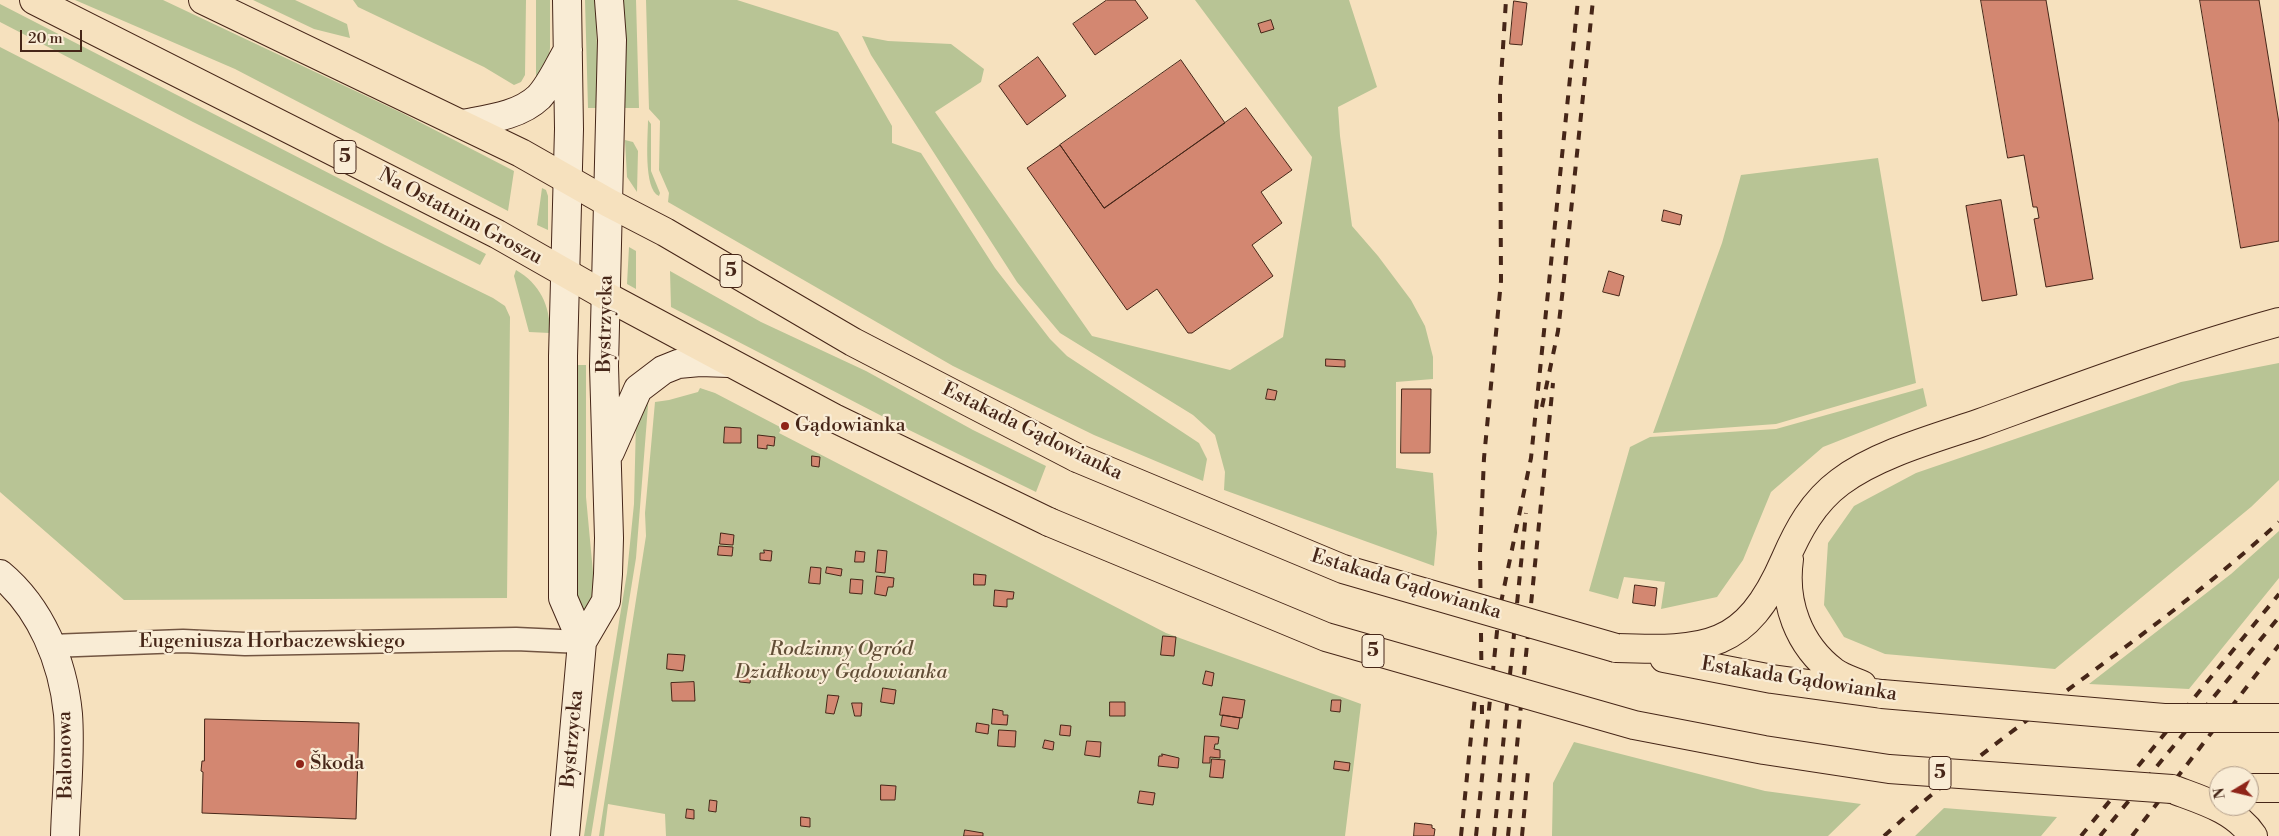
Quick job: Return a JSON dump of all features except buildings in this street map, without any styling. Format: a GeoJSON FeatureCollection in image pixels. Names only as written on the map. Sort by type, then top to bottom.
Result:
{"type":"FeatureCollection","features":[{"type":"Feature","properties":{"kind":"main road","name":"Na Ostatnim Groszu"},"geometry":{"type":"LineString","coordinates":[[34,0],[490,230],[565,273]]}},
{"type":"Feature","properties":{"kind":"main road","name":"5"},"geometry":{"type":"LineString","coordinates":[[203,0],[521,153],[608,203]]}},
{"type":"Feature","properties":{"kind":"main road","name":"Estakada Gądowianka"},"geometry":{"type":"LineString","coordinates":[[608,203],[665,232],[853,342],[1077,458],[1343,569],[1616,648],[1772,679],[1882,694],[2164,718],[2279,718]]}},
{"type":"Feature","properties":{"kind":"main road","name":"5"},"geometry":{"type":"LineString","coordinates":[[565,273],[834,418],[1049,522],[1326,637],[1634,725],[1764,750],[1889,769],[2172,789],[2209,788]]}},
{"type":"Feature","properties":{"kind":"main road"},"geometry":{"type":"LineString","coordinates":[[1616,648],[1685,649],[1706,644],[1735,631],[1762,605],[1800,527],[1822,498],[1858,470],[1929,441],[2121,371],[2228,336],[2279,322]]}},
{"type":"Feature","properties":{"kind":"main road"},"geometry":{"type":"LineString","coordinates":[[1790,547],[1787,569],[1790,604],[1803,640],[1819,659],[1835,673],[1882,694]]}},
{"type":"Feature","properties":{"kind":"main road"},"geometry":{"type":"LineString","coordinates":[[2259,788],[2279,788]]}},
{"type":"Feature","properties":{"kind":"main road"},"geometry":{"type":"LineString","coordinates":[[2172,789],[2224,810],[2235,817],[2253,836]]}},
{"type":"Feature","properties":{"kind":"street","name":"Bystrzycka"},"geometry":{"type":"LineString","coordinates":[[567,0],[567,180],[562,598],[582,642]]}},
{"type":"Feature","properties":{"kind":"street","name":"Bystrzycka"},"geometry":{"type":"LineString","coordinates":[[565,836],[582,642],[606,601],[609,538],[604,366],[612,40],[609,0]]}},
{"type":"Feature","properties":{"kind":"street"},"geometry":{"type":"LineString","coordinates":[[462,124],[505,115],[531,103],[545,89],[568,50]]}},
{"type":"Feature","properties":{"kind":"street"},"geometry":{"type":"LineString","coordinates":[[606,460],[638,390],[650,380],[663,370],[678,364],[729,363]]}},
{"type":"Feature","properties":{"kind":"street"},"geometry":{"type":"LineString","coordinates":[[0,574],[36,612],[51,646]]}},
{"type":"Feature","properties":{"kind":"street","name":"Eugeniusza Horbaczewskiego"},"geometry":{"type":"LineString","coordinates":[[51,646],[183,641],[245,644],[516,639],[582,642]]}},
{"type":"Feature","properties":{"kind":"street","name":"Balonowa"},"geometry":{"type":"LineString","coordinates":[[51,646],[68,714],[65,836]]}},
{"type":"Feature","properties":{"kind":"green space"},"geometry":{"type":"Polygon","coordinates":[[[75,0],[163,0],[402,113],[514,171],[508,211],[235,69],[75,0]]]}},
{"type":"Feature","properties":{"kind":"green space"},"geometry":{"type":"Polygon","coordinates":[[[253,0],[295,0],[347,24],[350,38],[314,29],[253,0]]]}},
{"type":"Feature","properties":{"kind":"green space"},"geometry":{"type":"Polygon","coordinates":[[[353,0],[526,0],[525,75],[521,82],[514,85],[484,67],[358,7],[353,0]]]}},
{"type":"Feature","properties":{"kind":"green space"},"geometry":{"type":"Polygon","coordinates":[[[536,0],[550,0],[550,48],[548,61],[536,83],[536,0]]]}},
{"type":"Feature","properties":{"kind":"green space"},"geometry":{"type":"Polygon","coordinates":[[[585,0],[596,0],[598,108],[588,108],[585,0]]]}},
{"type":"Feature","properties":{"kind":"green space"},"geometry":{"type":"Polygon","coordinates":[[[624,0],[636,0],[639,108],[625,108],[624,0]]]}},
{"type":"Feature","properties":{"kind":"green space"},"geometry":{"type":"Polygon","coordinates":[[[646,0],[737,0],[838,32],[892,126],[892,143],[921,153],[995,268],[1050,339],[1067,356],[1199,443],[1207,459],[1203,481],[1094,435],[953,366],[668,202],[669,193],[659,170],[660,121],[649,109],[646,0]]]}},
{"type":"Feature","properties":{"kind":"green space"},"geometry":{"type":"Polygon","coordinates":[[[1195,0],[1349,0],[1377,87],[1338,107],[1352,226],[1378,256],[1411,300],[1425,326],[1433,357],[1433,379],[1396,382],[1396,468],[1433,473],[1437,533],[1434,566],[1224,490],[1225,472],[1215,435],[1193,415],[1060,333],[1017,282],[871,55],[862,36],[888,41],[951,44],[984,69],[981,82],[935,112],[1092,336],[1230,370],[1283,337],[1312,157],[1195,0]]]}},
{"type":"Feature","properties":{"kind":"green space"},"geometry":{"type":"Polygon","coordinates":[[[0,4],[486,254],[480,265],[193,122],[0,22],[0,4]]]}},
{"type":"Feature","properties":{"kind":"green space"},"geometry":{"type":"Polygon","coordinates":[[[0,47],[385,245],[493,298],[505,306],[510,317],[507,598],[124,600],[0,492],[0,47]]]}},
{"type":"Feature","properties":{"kind":"green space"},"geometry":{"type":"Polygon","coordinates":[[[648,120],[651,124],[651,171],[660,193],[659,196],[654,191],[648,173],[648,120]]]}},
{"type":"Feature","properties":{"kind":"green space"},"geometry":{"type":"Polygon","coordinates":[[[625,140],[633,142],[638,151],[637,192],[627,177],[625,140]]]}},
{"type":"Feature","properties":{"kind":"green space"},"geometry":{"type":"Polygon","coordinates":[[[1878,158],[1916,383],[1776,424],[1653,433],[1722,243],[1741,175],[1878,158]]]}},
{"type":"Feature","properties":{"kind":"green space"},"geometry":{"type":"Polygon","coordinates":[[[542,188],[546,190],[548,196],[548,230],[537,225],[542,188]]]}},
{"type":"Feature","properties":{"kind":"green space"},"geometry":{"type":"Polygon","coordinates":[[[629,247],[636,251],[636,289],[627,284],[629,247]]]}},
{"type":"Feature","properties":{"kind":"green space"},"geometry":{"type":"Polygon","coordinates":[[[516,270],[531,282],[542,296],[548,313],[550,333],[529,332],[514,276],[516,270]]]}},
{"type":"Feature","properties":{"kind":"green space"},"geometry":{"type":"Polygon","coordinates":[[[670,271],[761,322],[866,371],[973,430],[1046,466],[1036,492],[905,428],[671,307],[670,271]]]}},
{"type":"Feature","properties":{"kind":"green space"},"geometry":{"type":"Polygon","coordinates":[[[2279,363],[2279,480],[2251,507],[2055,669],[1885,654],[1844,637],[1824,605],[1828,543],[1854,506],[1916,473],[2181,382],[2279,363]]]}},
{"type":"Feature","properties":{"kind":"green space"},"geometry":{"type":"Polygon","coordinates":[[[576,365],[586,365],[586,497],[594,583],[590,612],[576,615],[576,365]]]}},
{"type":"Feature","properties":{"kind":"green space","name":"Rodzinny Ogród Działkowy Gądowianka"},"geometry":{"type":"Polygon","coordinates":[[[700,388],[715,393],[782,428],[779,433],[1166,633],[1361,704],[1345,836],[666,836],[665,814],[608,804],[604,836],[599,836],[646,536],[645,513],[655,402],[698,392],[700,388]]]}},
{"type":"Feature","properties":{"kind":"green space"},"geometry":{"type":"Polygon","coordinates":[[[1923,388],[1927,406],[1823,447],[1771,492],[1743,560],[1717,597],[1661,609],[1665,582],[1624,577],[1618,599],[1589,591],[1630,447],[1650,437],[1776,429],[1923,388]]]}},
{"type":"Feature","properties":{"kind":"green space"},"geometry":{"type":"Polygon","coordinates":[[[649,393],[636,558],[591,836],[584,836],[627,573],[634,504],[636,421],[649,393]]]}},
{"type":"Feature","properties":{"kind":"green space"},"geometry":{"type":"Polygon","coordinates":[[[2279,531],[2279,578],[2189,689],[2089,684],[2231,574],[2279,531]]]}},
{"type":"Feature","properties":{"kind":"green space"},"geometry":{"type":"Polygon","coordinates":[[[1574,742],[1765,791],[1861,804],[1828,836],[1552,836],[1553,783],[1574,742]]]}},
{"type":"Feature","properties":{"kind":"green space"},"geometry":{"type":"Polygon","coordinates":[[[1944,808],[2057,817],[2041,836],[1915,836],[1944,808]]]}},
{"type":"Feature","properties":{"kind":"railway"},"geometry":{"type":"LineString","coordinates":[[1482,714],[1480,552],[1484,458],[1501,281],[1500,95],[1506,0]]}},
{"type":"Feature","properties":{"kind":"railway"},"geometry":{"type":"LineString","coordinates":[[1476,836],[1499,612],[1531,458],[1578,0]]}},
{"type":"Feature","properties":{"kind":"railway"},"geometry":{"type":"LineString","coordinates":[[1542,407],[1558,331],[1593,0]]}},
{"type":"Feature","properties":{"kind":"railway"},"geometry":{"type":"LineString","coordinates":[[1508,836],[1553,383]]}},
{"type":"Feature","properties":{"kind":"railway"},"geometry":{"type":"LineString","coordinates":[[1494,836],[1526,513]]}},
{"type":"Feature","properties":{"kind":"railway"},"geometry":{"type":"LineString","coordinates":[[1884,836],[1981,755],[2183,603],[2232,564],[2279,522]]}},
{"type":"Feature","properties":{"kind":"railway"},"geometry":{"type":"LineString","coordinates":[[2081,836],[2279,594]]}},
{"type":"Feature","properties":{"kind":"railway"},"geometry":{"type":"LineString","coordinates":[[2100,836],[2279,617]]}},
{"type":"Feature","properties":{"kind":"railway"},"geometry":{"type":"LineString","coordinates":[[2132,836],[2279,645]]}},
{"type":"Feature","properties":{"kind":"railway"},"geometry":{"type":"LineString","coordinates":[[1461,836],[1476,687]]}},
{"type":"Feature","properties":{"kind":"railway"},"geometry":{"type":"LineString","coordinates":[[1522,836],[1528,771]]}},
{"type":"Feature","properties":{"kind":"place","name":"Gądowianka"},"geometry":{"type":"Point","coordinates":[785,426]}},
{"type":"Feature","properties":{"kind":"place","name":"Škoda"},"geometry":{"type":"Point","coordinates":[300,764]}}]}
